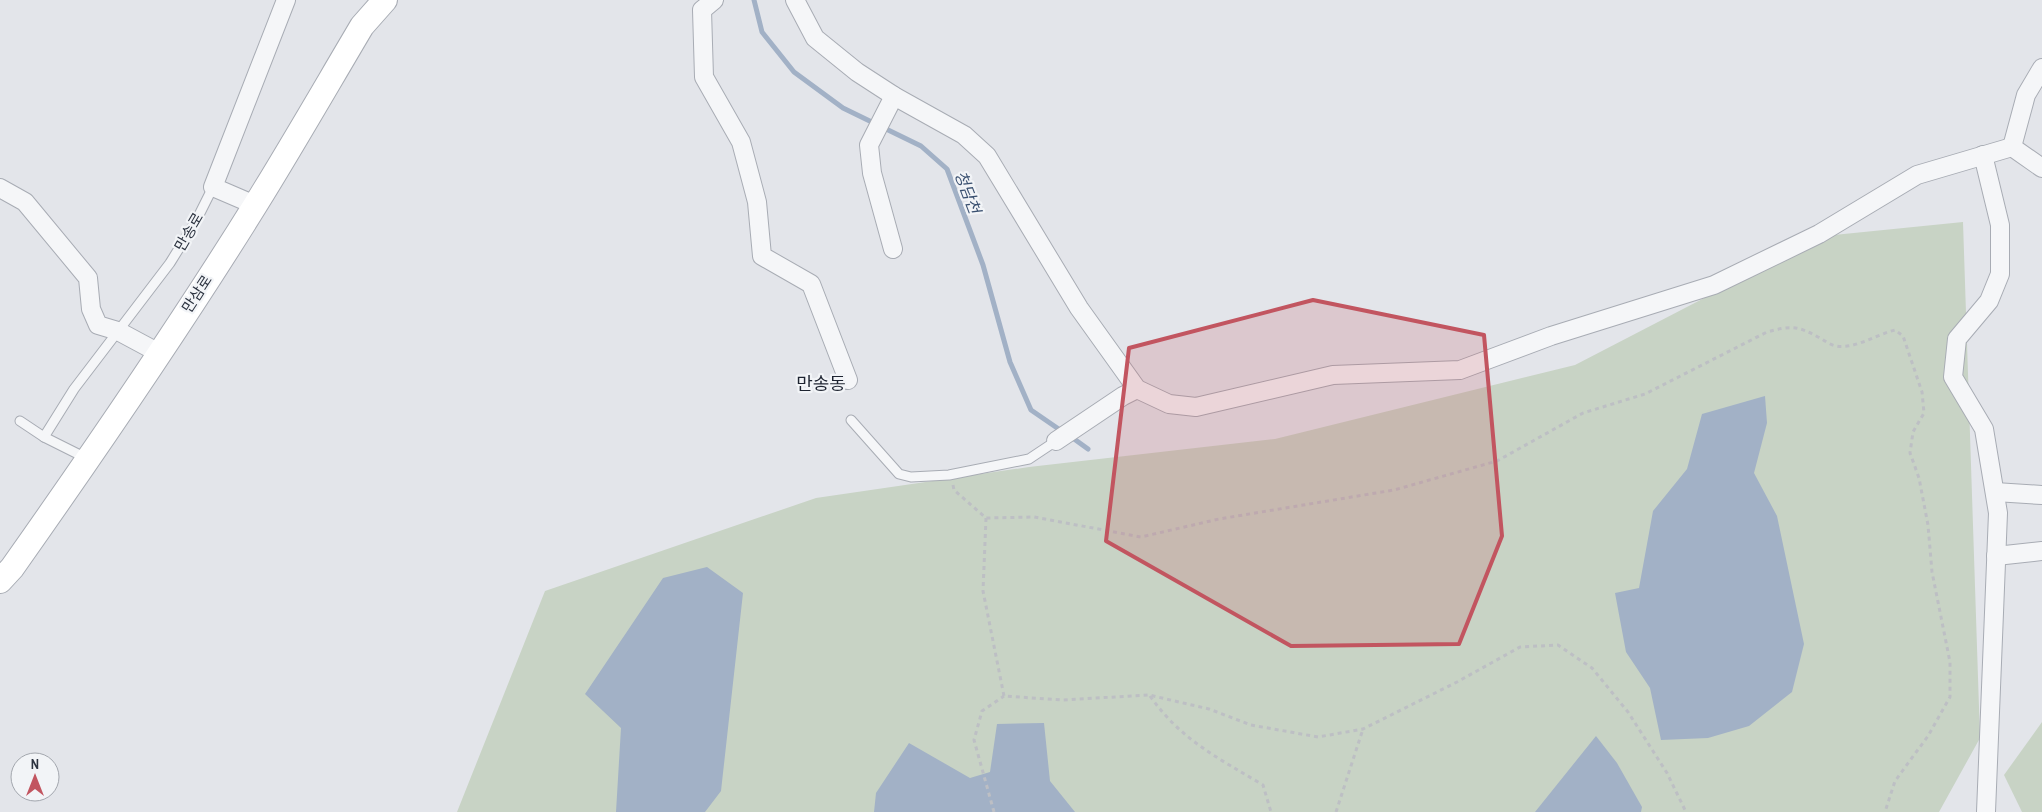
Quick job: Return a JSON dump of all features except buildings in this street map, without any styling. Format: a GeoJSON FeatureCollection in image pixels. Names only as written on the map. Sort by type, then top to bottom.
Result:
{"type":"FeatureCollection","features":[{"type":"Feature","properties":{"kind":"street","name":"만송로"},"geometry":{"type":"LineString","coordinates":[[213,187],[286,0]]}},
{"type":"Feature","properties":{"kind":"street"},"geometry":{"type":"LineString","coordinates":[[362,26],[368,0]]}},
{"type":"Feature","properties":{"kind":"street","name":"만삼로"},"geometry":{"type":"LineString","coordinates":[[0,581],[12,568],[88,460],[160,353],[255,205],[362,26],[385,0]]}},
{"type":"Feature","properties":{"kind":"street"},"geometry":{"type":"LineString","coordinates":[[714,0],[702,10],[704,77],[741,142],[757,202],[762,256],[811,284],[848,380]]}},
{"type":"Feature","properties":{"kind":"street"},"geometry":{"type":"LineString","coordinates":[[795,0],[815,38],[857,72],[894,96],[964,135],[987,156],[1079,308],[1137,389],[1170,404],[1196,407],[1333,375],[1460,370],[1552,336],[1714,285],[1819,234],[1917,175],[2012,147]]}},
{"type":"Feature","properties":{"kind":"street"},"geometry":{"type":"LineString","coordinates":[[2012,147],[2026,95],[2042,68]]}},
{"type":"Feature","properties":{"kind":"street"},"geometry":{"type":"LineString","coordinates":[[893,249],[872,173],[869,145],[894,96]]}},
{"type":"Feature","properties":{"kind":"street"},"geometry":{"type":"LineString","coordinates":[[2012,147],[2042,168]]}},
{"type":"Feature","properties":{"kind":"street"},"geometry":{"type":"LineString","coordinates":[[1983,155],[2000,225],[2000,274],[1989,301],[1957,339],[1953,377],[1984,429],[1998,513],[1986,812]]}},
{"type":"Feature","properties":{"kind":"street"},"geometry":{"type":"LineString","coordinates":[[213,187],[255,205]]}},
{"type":"Feature","properties":{"kind":"street"},"geometry":{"type":"LineString","coordinates":[[0,188],[25,202],[88,278],[91,309],[98,325],[118,331],[160,353]]}},
{"type":"Feature","properties":{"kind":"street"},"geometry":{"type":"LineString","coordinates":[[1056,441],[1123,396],[1137,389]]}},
{"type":"Feature","properties":{"kind":"street"},"geometry":{"type":"LineString","coordinates":[[1995,492],[2042,495]]}},
{"type":"Feature","properties":{"kind":"street"},"geometry":{"type":"LineString","coordinates":[[1996,556],[2042,551]]}},
{"type":"Feature","properties":{"kind":"lane","name":"만송로"},"geometry":{"type":"LineString","coordinates":[[44,438],[74,389],[170,263],[196,221],[213,187]]}},
{"type":"Feature","properties":{"kind":"lane"},"geometry":{"type":"LineString","coordinates":[[851,420],[899,474],[911,476],[949,475],[1029,460],[1056,441]]}},
{"type":"Feature","properties":{"kind":"lane"},"geometry":{"type":"LineString","coordinates":[[20,421],[44,438],[88,460]]}},
{"type":"Feature","properties":{"kind":"path"},"geometry":{"type":"LineString","coordinates":[[949,475],[954,490],[986,518],[1034,517],[1141,537],[1219,518],[1394,490],[1497,461],[1583,413],[1645,394],[1767,332],[1789,326],[1808,332],[1833,345],[1846,346],[1895,330],[1903,336],[1922,392],[1924,413],[1913,432],[1910,453],[1919,478],[1928,526],[1932,572],[1950,662],[1950,696],[1928,736],[1895,781],[1885,812]]}},
{"type":"Feature","properties":{"kind":"path"},"geometry":{"type":"LineString","coordinates":[[986,518],[983,591],[1004,696]]}},
{"type":"Feature","properties":{"kind":"path"},"geometry":{"type":"LineString","coordinates":[[994,812],[974,740],[982,711],[1004,696],[1062,700],[1149,695],[1208,709],[1251,725],[1318,737],[1363,729],[1457,682],[1520,647],[1558,645],[1592,668],[1628,712],[1667,773],[1686,812]]}},
{"type":"Feature","properties":{"kind":"path"},"geometry":{"type":"LineString","coordinates":[[1149,695],[1163,714],[1196,744],[1263,784],[1271,812]]}},
{"type":"Feature","properties":{"kind":"path"},"geometry":{"type":"LineString","coordinates":[[1336,812],[1363,729]]}},
{"type":"Feature","properties":{"kind":"highlighted area"},"geometry":{"type":"Polygon","coordinates":[[[1313,300],[1484,335],[1502,536],[1459,644],[1291,646],[1106,541],[1129,348],[1313,300]]]}},
{"type":"Feature","properties":{"kind":"green space"},"geometry":{"type":"Polygon","coordinates":[[[1963,222],[1980,738],[1939,812],[457,812],[545,591],[816,498],[1029,467],[1275,439],[1575,365],[1824,236],[1963,222]]]}},
{"type":"Feature","properties":{"kind":"green space"},"geometry":{"type":"Polygon","coordinates":[[[2042,722],[2042,812],[2022,812],[2004,775],[2042,722]]]}},
{"type":"Feature","properties":{"kind":"water"},"geometry":{"type":"Polygon","coordinates":[[[1765,396],[1767,423],[1754,473],[1777,516],[1804,644],[1792,692],[1749,726],[1708,738],[1661,740],[1650,688],[1626,652],[1615,593],[1639,588],[1653,511],[1687,469],[1702,414],[1765,396]]]}},
{"type":"Feature","properties":{"kind":"water"},"geometry":{"type":"Polygon","coordinates":[[[707,567],[743,593],[721,791],[705,812],[616,812],[621,728],[585,694],[663,578],[707,567]]]}},
{"type":"Feature","properties":{"kind":"water"},"geometry":{"type":"Polygon","coordinates":[[[1044,723],[1050,781],[1075,812],[874,812],[876,793],[909,743],[970,778],[990,772],[997,724],[1044,723]]]}},
{"type":"Feature","properties":{"kind":"water"},"geometry":{"type":"Polygon","coordinates":[[[1596,736],[1617,763],[1642,807],[1641,812],[1535,812],[1596,736]]]}},
{"type":"Feature","properties":{"kind":"waterway","name":"청담천"},"geometry":{"type":"LineString","coordinates":[[754,0],[762,32],[794,72],[843,108],[921,146],[947,169],[983,265],[1010,362],[1031,410],[1063,432]]}},
{"type":"Feature","properties":{"kind":"waterway","name":"청담천"},"geometry":{"type":"LineString","coordinates":[[1070,436],[1088,449]]}},
{"type":"Feature","properties":{"kind":"district","name":"만송동"},"geometry":{"type":"Point","coordinates":[821,384]}}]}
